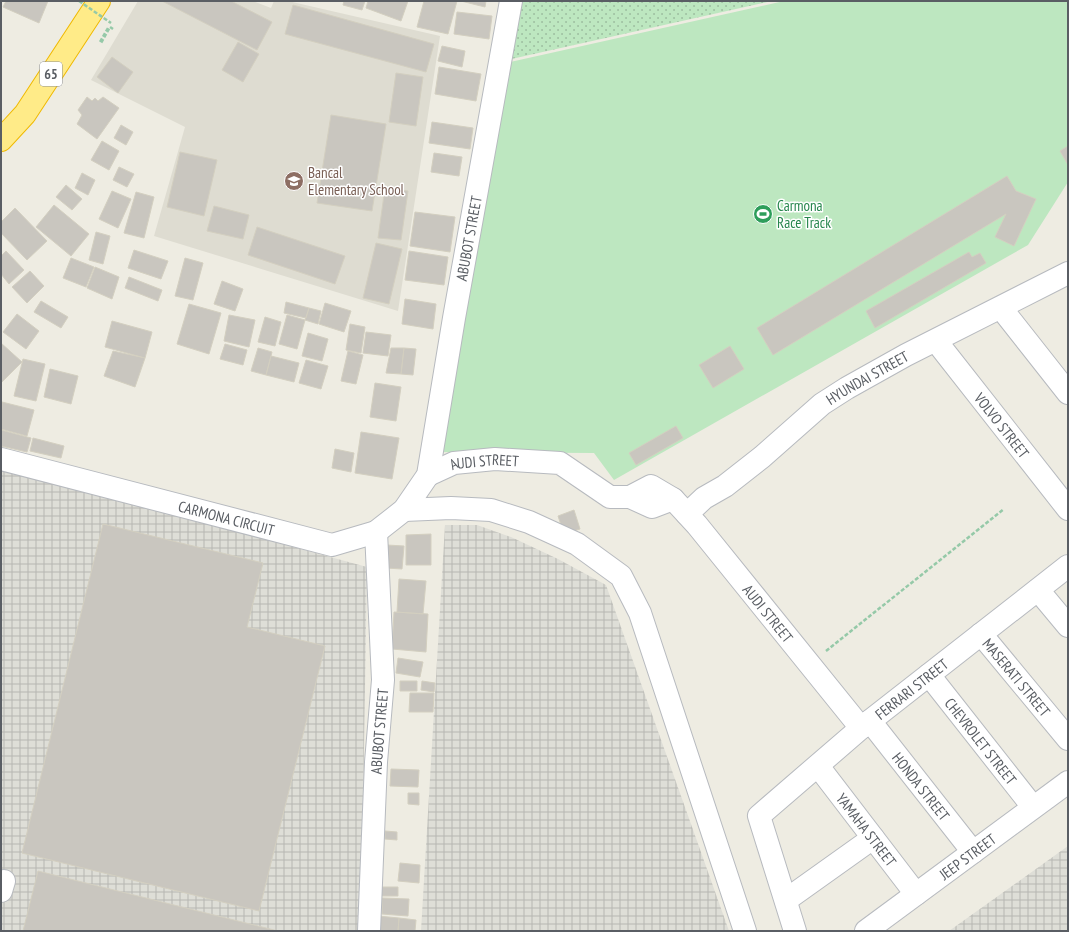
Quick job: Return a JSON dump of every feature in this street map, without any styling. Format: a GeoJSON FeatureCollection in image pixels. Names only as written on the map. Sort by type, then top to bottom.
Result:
{"type":"FeatureCollection","features":[{"type":"Feature","properties":{"kind":"highway","name":"65"},"geometry":{"type":"LineString","coordinates":[[1,140],[25,114],[99,1]]}},
{"type":"Feature","properties":{"kind":"street","name":"ABUBOT STREET"},"geometry":{"type":"LineString","coordinates":[[428,475],[454,318],[512,1]]}},
{"type":"Feature","properties":{"kind":"street","name":"HYUNDAI STREET"},"geometry":{"type":"LineString","coordinates":[[680,507],[704,498],[724,486],[762,457],[822,404],[859,381],[906,355],[1068,274]]}},
{"type":"Feature","properties":{"kind":"street"},"geometry":{"type":"LineString","coordinates":[[1001,308],[1068,393]]}},
{"type":"Feature","properties":{"kind":"street","name":"VOLVO STREET"},"geometry":{"type":"LineString","coordinates":[[936,341],[1068,509]]}},
{"type":"Feature","properties":{"kind":"street","name":"CARMONA CIRCUIT"},"geometry":{"type":"LineString","coordinates":[[1,459],[332,545],[376,532],[404,510],[428,475]]}},
{"type":"Feature","properties":{"kind":"street","name":"AUDI STREET"},"geometry":{"type":"LineString","coordinates":[[428,475],[454,463],[495,459],[560,463],[610,497],[630,497],[652,486],[680,507],[810,664],[866,725]]}},
{"type":"Feature","properties":{"kind":"street"},"geometry":{"type":"LineString","coordinates":[[404,510],[451,508],[491,510],[529,522],[577,544],[620,576],[640,613],[745,931]]}},
{"type":"Feature","properties":{"kind":"street","name":"ABUBOT STREET"},"geometry":{"type":"LineString","coordinates":[[369,931],[376,762],[383,680],[376,532]]}},
{"type":"Feature","properties":{"kind":"street","name":"FERRARI STREET"},"geometry":{"type":"LineString","coordinates":[[786,900],[759,816],[866,725],[1068,566]]}},
{"type":"Feature","properties":{"kind":"street"},"geometry":{"type":"LineString","coordinates":[[1038,590],[1068,626]]}},
{"type":"Feature","properties":{"kind":"street","name":"MASERATI STREET"},"geometry":{"type":"LineString","coordinates":[[981,634],[1068,739]]}},
{"type":"Feature","properties":{"kind":"street","name":"CHEVROLET STREET"},"geometry":{"type":"LineString","coordinates":[[929,675],[1033,807]]}},
{"type":"Feature","properties":{"kind":"street","name":"HONDA STREET"},"geometry":{"type":"LineString","coordinates":[[866,725],[973,852]]}},
{"type":"Feature","properties":{"kind":"street","name":"YAMAHA STREET"},"geometry":{"type":"LineString","coordinates":[[818,766],[916,894]]}},
{"type":"Feature","properties":{"kind":"street","name":"JEEP STREET"},"geometry":{"type":"LineString","coordinates":[[866,931],[1068,782]]}},
{"type":"Feature","properties":{"kind":"street"},"geometry":{"type":"LineString","coordinates":[[795,931],[786,900],[873,838]]}},
{"type":"Feature","properties":{"kind":"path"},"geometry":{"type":"LineString","coordinates":[[78,1],[111,23],[100,42],[101,43],[110,27],[113,29]]}},
{"type":"Feature","properties":{"kind":"path"},"geometry":{"type":"LineString","coordinates":[[810,664],[1004,509]]}},
{"type":"Feature","properties":{"kind":"shaded area","name":"Bancal Elementary School"},"geometry":{"type":"Polygon","coordinates":[[[138,1],[253,1],[271,8],[274,1],[288,1],[440,36],[398,311],[154,236],[185,127],[91,80],[138,1]]]}},
{"type":"Feature","properties":{"kind":"shaded area"},"geometry":{"type":"Polygon","coordinates":[[[1,467],[367,567],[361,931],[1,931],[1,467]]]}},
{"type":"Feature","properties":{"kind":"shaded area"},"geometry":{"type":"Polygon","coordinates":[[[445,525],[477,525],[511,537],[558,559],[606,585],[729,931],[421,931],[445,525]]]}},
{"type":"Feature","properties":{"kind":"shaded area"},"geometry":{"type":"Polygon","coordinates":[[[1068,846],[1068,931],[949,931],[1068,846]]]}},
{"type":"Feature","properties":{"kind":"green space"},"geometry":{"type":"Polygon","coordinates":[[[521,1],[772,1],[507,60],[521,1]]]}},
{"type":"Feature","properties":{"kind":"green space","name":"Carmona Race Track"},"geometry":{"type":"Polygon","coordinates":[[[784,1],[1068,1],[1068,182],[1028,245],[614,480],[594,453],[435,452],[506,63],[784,1]]]}},
{"type":"Feature","properties":{"kind":"building"},"geometry":{"type":"Polygon","coordinates":[[[6,1],[48,1],[39,23],[3,7],[6,1]]]}},
{"type":"Feature","properties":{"kind":"building"},"geometry":{"type":"Polygon","coordinates":[[[162,1],[231,1],[272,22],[257,50],[162,1]]]}},
{"type":"Feature","properties":{"kind":"building"},"geometry":{"type":"Polygon","coordinates":[[[344,1],[365,1],[362,10],[343,5],[344,1]]]}},
{"type":"Feature","properties":{"kind":"building"},"geometry":{"type":"Polygon","coordinates":[[[368,1],[408,1],[401,21],[366,8],[368,1]]]}},
{"type":"Feature","properties":{"kind":"building"},"geometry":{"type":"Polygon","coordinates":[[[424,1],[457,1],[448,34],[417,27],[424,1]]]}},
{"type":"Feature","properties":{"kind":"building"},"geometry":{"type":"Polygon","coordinates":[[[461,1],[486,1],[485,7],[461,1]]]}},
{"type":"Feature","properties":{"kind":"building"},"geometry":{"type":"Polygon","coordinates":[[[293,5],[434,44],[426,72],[285,34],[293,5]]]}},
{"type":"Feature","properties":{"kind":"building"},"geometry":{"type":"Polygon","coordinates":[[[457,12],[492,16],[489,39],[454,34],[457,12]]]}},
{"type":"Feature","properties":{"kind":"building"},"geometry":{"type":"Polygon","coordinates":[[[238,42],[259,54],[243,82],[222,70],[238,42]]]}},
{"type":"Feature","properties":{"kind":"building"},"geometry":{"type":"Polygon","coordinates":[[[442,46],[465,51],[462,67],[438,61],[442,46]]]}},
{"type":"Feature","properties":{"kind":"building"},"geometry":{"type":"Polygon","coordinates":[[[112,57],[133,72],[118,93],[97,77],[112,57]]]}},
{"type":"Feature","properties":{"kind":"building"},"geometry":{"type":"Polygon","coordinates":[[[439,67],[481,74],[476,101],[435,94],[439,67]]]}},
{"type":"Feature","properties":{"kind":"building"},"geometry":{"type":"Polygon","coordinates":[[[396,73],[423,77],[416,126],[389,122],[396,73]]]}},
{"type":"Feature","properties":{"kind":"building"},"geometry":{"type":"Polygon","coordinates":[[[87,97],[92,101],[95,98],[98,101],[103,97],[119,108],[97,139],[77,124],[82,115],[78,110],[87,97]]]}},
{"type":"Feature","properties":{"kind":"building"},"geometry":{"type":"Polygon","coordinates":[[[331,115],[386,124],[372,211],[317,203],[331,115]]]}},
{"type":"Feature","properties":{"kind":"building"},"geometry":{"type":"Polygon","coordinates":[[[432,122],[473,128],[470,149],[429,143],[432,122]]]}},
{"type":"Feature","properties":{"kind":"building"},"geometry":{"type":"Polygon","coordinates":[[[121,125],[133,132],[126,145],[114,138],[121,125]]]}},
{"type":"Feature","properties":{"kind":"building"},"geometry":{"type":"Polygon","coordinates":[[[102,141],[119,151],[109,170],[91,160],[102,141]]]}},
{"type":"Feature","properties":{"kind":"building"},"geometry":{"type":"Polygon","coordinates":[[[1068,146],[1068,165],[1060,151],[1068,146]]]}},
{"type":"Feature","properties":{"kind":"building"},"geometry":{"type":"Polygon","coordinates":[[[180,152],[217,160],[204,216],[167,207],[180,152]]]}},
{"type":"Feature","properties":{"kind":"building"},"geometry":{"type":"Polygon","coordinates":[[[434,153],[462,157],[459,176],[431,172],[434,153]]]}},
{"type":"Feature","properties":{"kind":"building"},"geometry":{"type":"Polygon","coordinates":[[[119,167],[134,174],[127,187],[113,180],[119,167]]]}},
{"type":"Feature","properties":{"kind":"building"},"geometry":{"type":"Polygon","coordinates":[[[82,173],[95,180],[88,195],[75,188],[82,173]]]}},
{"type":"Feature","properties":{"kind":"building"},"geometry":{"type":"Polygon","coordinates":[[[1007,176],[1016,191],[1036,199],[1014,246],[995,237],[1006,214],[773,355],[757,328],[1007,176]]]}},
{"type":"Feature","properties":{"kind":"building"},"geometry":{"type":"Polygon","coordinates":[[[66,185],[82,199],[72,210],[56,197],[66,185]]]}},
{"type":"Feature","properties":{"kind":"building"},"geometry":{"type":"Polygon","coordinates":[[[385,188],[408,191],[401,240],[378,238],[385,188]]]}},
{"type":"Feature","properties":{"kind":"building"},"geometry":{"type":"Polygon","coordinates":[[[112,191],[131,199],[118,228],[99,219],[112,191]]]}},
{"type":"Feature","properties":{"kind":"building"},"geometry":{"type":"Polygon","coordinates":[[[136,192],[154,197],[144,238],[124,233],[136,192]]]}},
{"type":"Feature","properties":{"kind":"building"},"geometry":{"type":"Polygon","coordinates":[[[54,205],[89,234],[71,256],[36,227],[54,205]]]}},
{"type":"Feature","properties":{"kind":"building"},"geometry":{"type":"Polygon","coordinates":[[[214,206],[249,215],[243,239],[207,231],[214,206]]]}},
{"type":"Feature","properties":{"kind":"building"},"geometry":{"type":"Polygon","coordinates":[[[15,208],[47,241],[27,260],[1,233],[1,222],[15,208]]]}},
{"type":"Feature","properties":{"kind":"building"},"geometry":{"type":"Polygon","coordinates":[[[415,212],[455,217],[450,252],[410,246],[415,212]]]}},
{"type":"Feature","properties":{"kind":"building"},"geometry":{"type":"Polygon","coordinates":[[[257,227],[345,256],[335,284],[248,255],[257,227]]]}},
{"type":"Feature","properties":{"kind":"building"},"geometry":{"type":"Polygon","coordinates":[[[96,232],[110,236],[103,264],[89,260],[96,232]]]}},
{"type":"Feature","properties":{"kind":"building"},"geometry":{"type":"Polygon","coordinates":[[[376,243],[402,249],[389,304],[363,298],[376,243]]]}},
{"type":"Feature","properties":{"kind":"building"},"geometry":{"type":"Polygon","coordinates":[[[134,250],[168,261],[161,279],[128,268],[134,250]]]}},
{"type":"Feature","properties":{"kind":"building"},"geometry":{"type":"Polygon","coordinates":[[[6,251],[24,270],[9,284],[1,274],[1,256],[6,251]]]}},
{"type":"Feature","properties":{"kind":"building"},"geometry":{"type":"Polygon","coordinates":[[[409,251],[448,257],[444,285],[405,280],[409,251]]]}},
{"type":"Feature","properties":{"kind":"building"},"geometry":{"type":"Polygon","coordinates":[[[969,252],[972,257],[980,253],[986,263],[875,328],[866,311],[969,252]]]}},
{"type":"Feature","properties":{"kind":"building"},"geometry":{"type":"Polygon","coordinates":[[[71,258],[94,267],[86,287],[63,278],[71,258]]]}},
{"type":"Feature","properties":{"kind":"building"},"geometry":{"type":"Polygon","coordinates":[[[185,258],[203,263],[193,300],[175,296],[185,258]]]}},
{"type":"Feature","properties":{"kind":"building"},"geometry":{"type":"Polygon","coordinates":[[[95,267],[119,277],[112,299],[87,288],[95,267]]]}},
{"type":"Feature","properties":{"kind":"building"},"geometry":{"type":"Polygon","coordinates":[[[30,271],[44,286],[27,303],[12,287],[30,271]]]}},
{"type":"Feature","properties":{"kind":"building"},"geometry":{"type":"Polygon","coordinates":[[[129,277],[162,290],[158,301],[125,288],[129,277]]]}},
{"type":"Feature","properties":{"kind":"building"},"geometry":{"type":"Polygon","coordinates":[[[222,281],[243,289],[235,311],[214,304],[222,281]]]}},
{"type":"Feature","properties":{"kind":"building"},"geometry":{"type":"Polygon","coordinates":[[[405,299],[436,304],[433,329],[402,324],[405,299]]]}},
{"type":"Feature","properties":{"kind":"building"},"geometry":{"type":"Polygon","coordinates":[[[41,301],[68,317],[61,328],[34,312],[41,301]]]}},
{"type":"Feature","properties":{"kind":"building"},"geometry":{"type":"Polygon","coordinates":[[[286,302],[309,308],[306,318],[284,313],[286,302]]]}},
{"type":"Feature","properties":{"kind":"building"},"geometry":{"type":"Polygon","coordinates":[[[325,303],[351,311],[344,332],[319,324],[325,303]]]}},
{"type":"Feature","properties":{"kind":"building"},"geometry":{"type":"Polygon","coordinates":[[[189,304],[221,313],[209,354],[177,344],[189,304]]]}},
{"type":"Feature","properties":{"kind":"building"},"geometry":{"type":"Polygon","coordinates":[[[309,308],[321,311],[318,324],[305,320],[309,308]]]}},
{"type":"Feature","properties":{"kind":"building"},"geometry":{"type":"Polygon","coordinates":[[[17,314],[39,331],[26,349],[3,332],[17,314]]]}},
{"type":"Feature","properties":{"kind":"building"},"geometry":{"type":"Polygon","coordinates":[[[229,315],[255,320],[249,347],[224,341],[229,315]]]}},
{"type":"Feature","properties":{"kind":"building"},"geometry":{"type":"Polygon","coordinates":[[[287,315],[305,320],[297,349],[279,344],[287,315]]]}},
{"type":"Feature","properties":{"kind":"building"},"geometry":{"type":"Polygon","coordinates":[[[265,317],[281,322],[275,346],[258,342],[265,317]]]}},
{"type":"Feature","properties":{"kind":"building"},"geometry":{"type":"Polygon","coordinates":[[[112,321],[152,332],[145,358],[105,347],[112,321]]]}},
{"type":"Feature","properties":{"kind":"building"},"geometry":{"type":"Polygon","coordinates":[[[350,324],[365,327],[361,353],[346,350],[350,324]]]}},
{"type":"Feature","properties":{"kind":"building"},"geometry":{"type":"Polygon","coordinates":[[[366,332],[391,335],[388,356],[363,353],[366,332]]]}},
{"type":"Feature","properties":{"kind":"building"},"geometry":{"type":"Polygon","coordinates":[[[308,333],[328,339],[322,361],[302,356],[308,333]]]}},
{"type":"Feature","properties":{"kind":"building"},"geometry":{"type":"Polygon","coordinates":[[[1,343],[22,362],[1,383],[1,343]]]}},
{"type":"Feature","properties":{"kind":"building"},"geometry":{"type":"Polygon","coordinates":[[[225,344],[247,350],[243,365],[220,359],[225,344]]]}},
{"type":"Feature","properties":{"kind":"building"},"geometry":{"type":"Polygon","coordinates":[[[730,346],[744,369],[713,388],[699,365],[730,346]]]}},
{"type":"Feature","properties":{"kind":"building"},"geometry":{"type":"Polygon","coordinates":[[[258,348],[272,352],[266,375],[251,371],[258,348]]]}},
{"type":"Feature","properties":{"kind":"building"},"geometry":{"type":"Polygon","coordinates":[[[391,348],[404,348],[401,374],[386,373],[391,348]]]}},
{"type":"Feature","properties":{"kind":"building"},"geometry":{"type":"Polygon","coordinates":[[[404,348],[416,349],[413,375],[401,374],[404,348]]]}},
{"type":"Feature","properties":{"kind":"building"},"geometry":{"type":"Polygon","coordinates":[[[113,351],[145,358],[135,387],[104,376],[113,351]]]}},
{"type":"Feature","properties":{"kind":"building"},"geometry":{"type":"Polygon","coordinates":[[[348,351],[363,355],[356,384],[341,381],[348,351]]]}},
{"type":"Feature","properties":{"kind":"building"},"geometry":{"type":"Polygon","coordinates":[[[271,356],[299,363],[294,382],[266,375],[271,356]]]}},
{"type":"Feature","properties":{"kind":"building"},"geometry":{"type":"Polygon","coordinates":[[[23,359],[45,364],[36,401],[14,396],[23,359]]]}},
{"type":"Feature","properties":{"kind":"building"},"geometry":{"type":"Polygon","coordinates":[[[306,360],[328,366],[321,389],[299,383],[306,360]]]}},
{"type":"Feature","properties":{"kind":"building"},"geometry":{"type":"Polygon","coordinates":[[[50,369],[78,376],[71,404],[44,397],[50,369]]]}},
{"type":"Feature","properties":{"kind":"building"},"geometry":{"type":"Polygon","coordinates":[[[375,383],[401,387],[396,421],[370,417],[375,383]]]}},
{"type":"Feature","properties":{"kind":"building"},"geometry":{"type":"Polygon","coordinates":[[[2,402],[34,410],[27,436],[1,429],[2,402]]]}},
{"type":"Feature","properties":{"kind":"building"},"geometry":{"type":"Polygon","coordinates":[[[676,426],[683,438],[636,465],[629,453],[676,426]]]}},
{"type":"Feature","properties":{"kind":"building"},"geometry":{"type":"Polygon","coordinates":[[[1,430],[31,438],[27,452],[1,446],[1,430]]]}},
{"type":"Feature","properties":{"kind":"building"},"geometry":{"type":"Polygon","coordinates":[[[361,432],[399,438],[392,479],[355,473],[361,432]]]}},
{"type":"Feature","properties":{"kind":"building"},"geometry":{"type":"Polygon","coordinates":[[[33,438],[64,446],[61,458],[30,451],[33,438]]]}},
{"type":"Feature","properties":{"kind":"building"},"geometry":{"type":"Polygon","coordinates":[[[335,449],[354,453],[351,472],[332,468],[335,449]]]}},
{"type":"Feature","properties":{"kind":"building"},"geometry":{"type":"Polygon","coordinates":[[[574,510],[580,529],[564,534],[558,516],[574,510]]]}},
{"type":"Feature","properties":{"kind":"building"},"geometry":{"type":"Polygon","coordinates":[[[103,524],[263,563],[247,627],[325,646],[259,911],[22,853],[103,524]]]}},
{"type":"Feature","properties":{"kind":"building"},"geometry":{"type":"Polygon","coordinates":[[[431,534],[431,565],[406,565],[406,535],[431,534]]]}},
{"type":"Feature","properties":{"kind":"building"},"geometry":{"type":"Polygon","coordinates":[[[387,545],[404,546],[402,569],[386,568],[387,545]]]}},
{"type":"Feature","properties":{"kind":"building"},"geometry":{"type":"Polygon","coordinates":[[[399,579],[426,581],[423,614],[397,612],[399,579]]]}},
{"type":"Feature","properties":{"kind":"building"},"geometry":{"type":"Polygon","coordinates":[[[394,612],[428,614],[426,652],[392,649],[394,612]]]}},
{"type":"Feature","properties":{"kind":"building"},"geometry":{"type":"Polygon","coordinates":[[[398,658],[423,662],[420,677],[396,673],[398,658]]]}},
{"type":"Feature","properties":{"kind":"building"},"geometry":{"type":"Polygon","coordinates":[[[400,681],[417,681],[417,691],[400,691],[400,681]]]}},
{"type":"Feature","properties":{"kind":"building"},"geometry":{"type":"Polygon","coordinates":[[[422,681],[435,683],[434,692],[421,690],[422,681]]]}},
{"type":"Feature","properties":{"kind":"building"},"geometry":{"type":"Polygon","coordinates":[[[410,693],[434,693],[433,712],[409,712],[410,693]]]}},
{"type":"Feature","properties":{"kind":"building"},"geometry":{"type":"Polygon","coordinates":[[[391,769],[419,770],[418,787],[390,786],[391,769]]]}},
{"type":"Feature","properties":{"kind":"building"},"geometry":{"type":"Polygon","coordinates":[[[408,793],[419,793],[419,805],[408,804],[408,793]]]}},
{"type":"Feature","properties":{"kind":"building"},"geometry":{"type":"Polygon","coordinates":[[[385,831],[397,832],[397,840],[385,839],[385,831]]]}},
{"type":"Feature","properties":{"kind":"building"},"geometry":{"type":"Polygon","coordinates":[[[400,863],[420,865],[419,883],[398,881],[400,863]]]}},
{"type":"Feature","properties":{"kind":"building"},"geometry":{"type":"Polygon","coordinates":[[[38,871],[278,931],[23,931],[38,871]]]}},
{"type":"Feature","properties":{"kind":"building"},"geometry":{"type":"Polygon","coordinates":[[[378,887],[398,887],[398,896],[379,896],[378,887]]]}},
{"type":"Feature","properties":{"kind":"building"},"geometry":{"type":"Polygon","coordinates":[[[382,898],[409,899],[408,916],[382,914],[382,898]]]}},
{"type":"Feature","properties":{"kind":"building"},"geometry":{"type":"Polygon","coordinates":[[[378,916],[399,918],[398,931],[376,931],[378,916]]]}},
{"type":"Feature","properties":{"kind":"building"},"geometry":{"type":"Polygon","coordinates":[[[399,918],[416,920],[415,931],[398,931],[399,918]]]}},
{"type":"Feature","properties":{"kind":"place","name":"Bancal Elementary School"},"geometry":{"type":"Point","coordinates":[294,181]}},
{"type":"Feature","properties":{"kind":"place","name":"Carmona Race Track"},"geometry":{"type":"Point","coordinates":[763,214]}}]}
